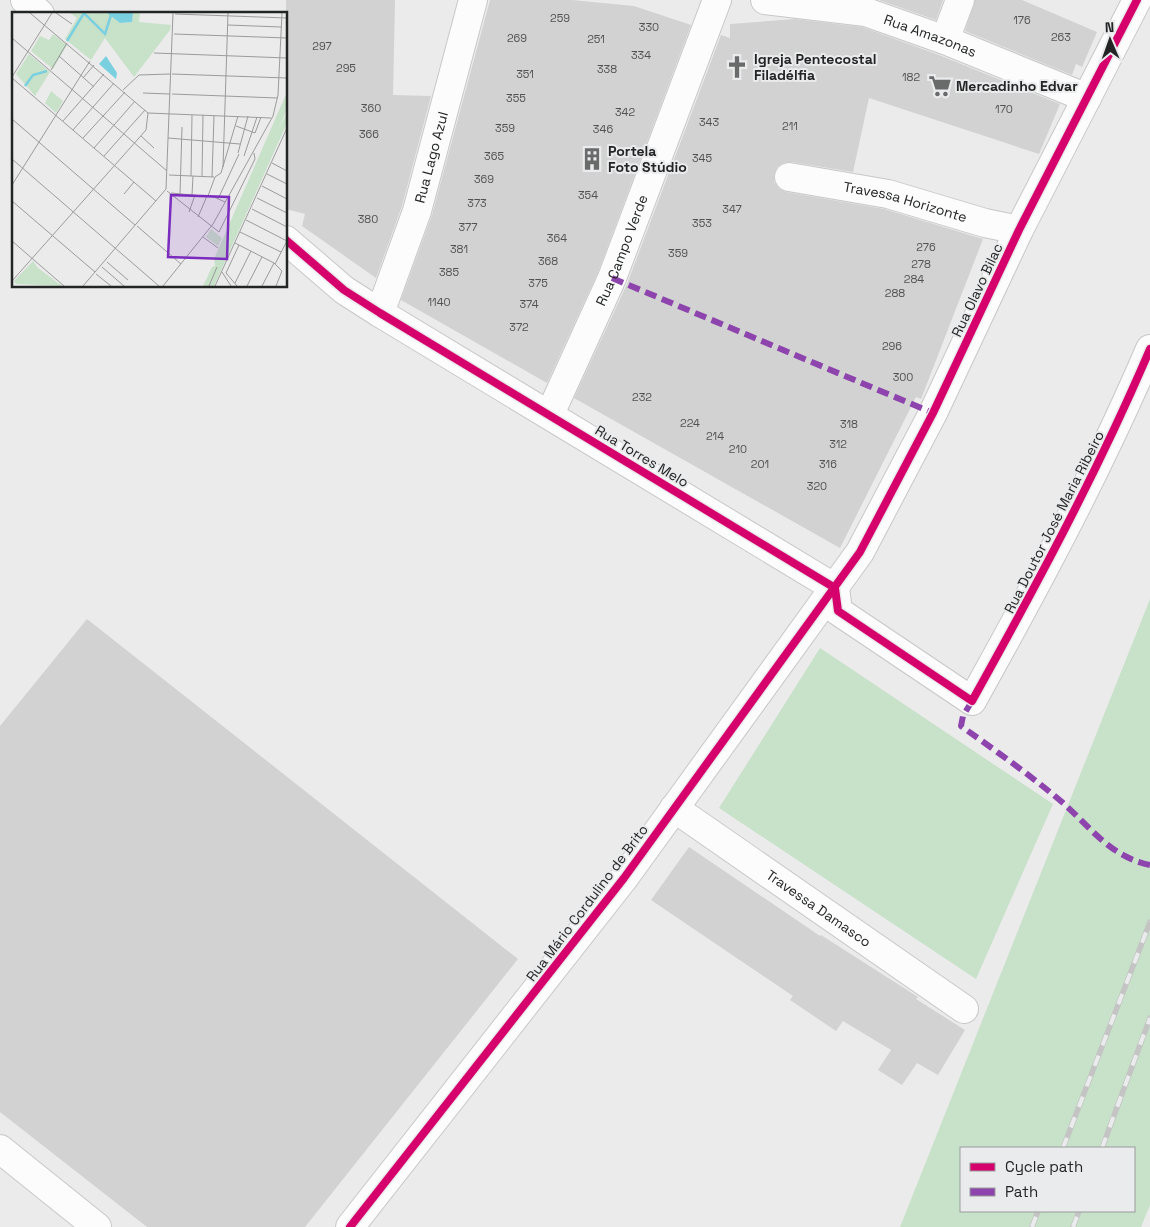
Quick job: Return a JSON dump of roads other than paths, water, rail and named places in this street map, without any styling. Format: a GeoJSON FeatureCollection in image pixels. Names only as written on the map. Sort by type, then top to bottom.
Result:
{"type":"FeatureCollection","features":[{"type":"Feature","properties":{"kind":"street"},"geometry":{"type":"LineString","coordinates":[[25,0],[38,12]]}},
{"type":"Feature","properties":{"kind":"street","name":"Rua Lago Azul"},"geometry":{"type":"LineString","coordinates":[[380,313],[417,211],[473,0]]}},
{"type":"Feature","properties":{"kind":"street","name":"Rua Campo Verde"},"geometry":{"type":"LineString","coordinates":[[550,414],[612,278],[717,0]]}},
{"type":"Feature","properties":{"kind":"street","name":"Rua Amazonas"},"geometry":{"type":"LineString","coordinates":[[766,0],[866,12],[944,40],[1087,98]]}},
{"type":"Feature","properties":{"kind":"street"},"geometry":{"type":"LineString","coordinates":[[944,40],[960,0]]}},
{"type":"Feature","properties":{"kind":"street","name":"Rua Olavo Bilac"},"geometry":{"type":"LineString","coordinates":[[835,588],[860,552],[933,412],[1019,230],[1137,0]]}},
{"type":"Feature","properties":{"kind":"street","name":"Travessa Horizonte"},"geometry":{"type":"LineString","coordinates":[[789,177],[888,194],[985,223],[1019,230]]}},
{"type":"Feature","properties":{"kind":"street","name":"Rua Torres Melo"},"geometry":{"type":"LineString","coordinates":[[288,242],[344,290],[380,313],[835,588]]}},
{"type":"Feature","properties":{"kind":"street","name":"Rua Doutor José Maria Ribeiro"},"geometry":{"type":"LineString","coordinates":[[835,588],[838,611],[972,701],[1029,600],[1113,434],[1150,350]]}},
{"type":"Feature","properties":{"kind":"street","name":"Rua Mário Cordulino de Brito"},"geometry":{"type":"LineString","coordinates":[[350,1227],[624,878],[835,588]]}},
{"type":"Feature","properties":{"kind":"street","name":"Travessa Damasco"},"geometry":{"type":"LineString","coordinates":[[674,808],[964,1009]]}},
{"type":"Feature","properties":{"kind":"street"},"geometry":{"type":"LineString","coordinates":[[0,1149],[97,1227]]}},
{"type":"Feature","properties":{"kind":"railway"},"geometry":{"type":"LineString","coordinates":[[1063,1147],[1150,922]]}},
{"type":"Feature","properties":{"kind":"railway"},"geometry":{"type":"LineString","coordinates":[[1102,1147],[1150,1018]]}},
{"type":"Feature","properties":{"kind":"railway"},"geometry":{"type":"LineString","coordinates":[[1032,1227],[1038,1212]]}},
{"type":"Feature","properties":{"kind":"railway"},"geometry":{"type":"LineString","coordinates":[[1073,1227],[1079,1212]]}},
{"type":"Feature","properties":{"kind":"place","name":"Igreja Pentecostal Filadélfia"},"geometry":{"type":"Point","coordinates":[737,67]}},
{"type":"Feature","properties":{"kind":"place","name":"Mercadinho Edvar"},"geometry":{"type":"Point","coordinates":[940,86]}},
{"type":"Feature","properties":{"kind":"place","name":"Portela Foto Stúdio"},"geometry":{"type":"Point","coordinates":[592,159]}}]}
